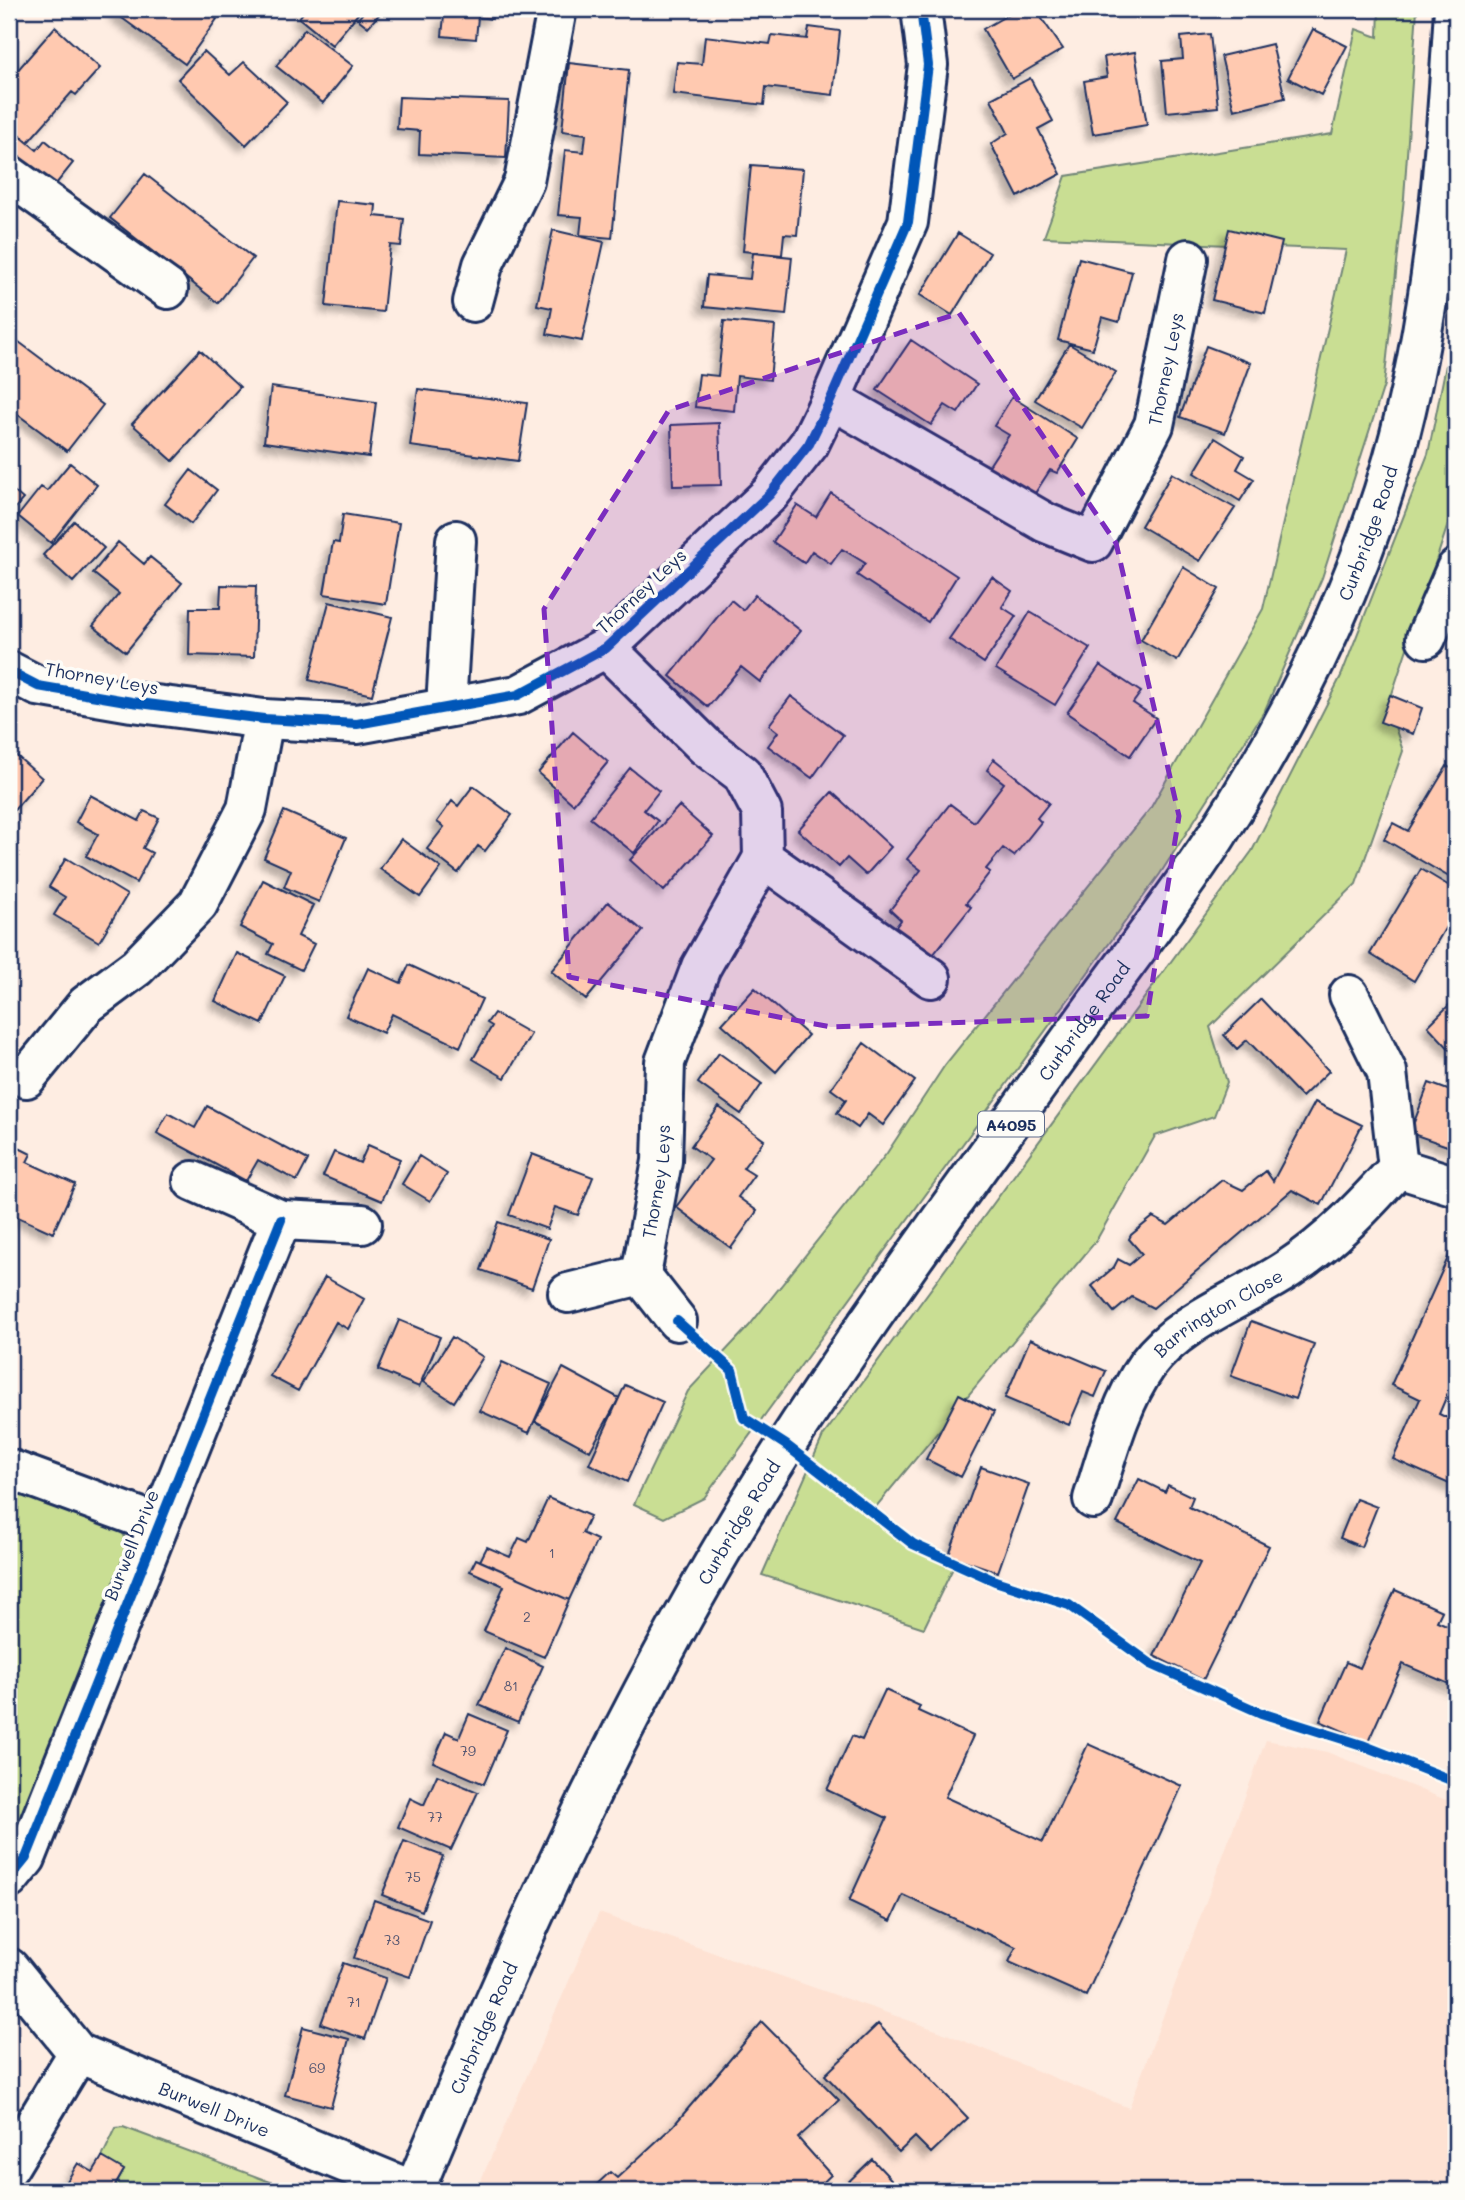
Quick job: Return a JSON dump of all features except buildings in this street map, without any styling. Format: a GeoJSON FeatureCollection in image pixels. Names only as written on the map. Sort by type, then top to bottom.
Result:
{"type":"FeatureCollection","features":[{"type":"Feature","properties":{"kind":"street"},"geometry":{"type":"LineString","coordinates":[[473,302],[483,265],[524,181],[557,9]]}},
{"type":"Feature","properties":{"kind":"street","name":"Thorney Leys"},"geometry":{"type":"LineString","coordinates":[[9,671],[38,686],[132,702],[264,719],[357,724],[518,695],[606,648],[770,494],[808,444],[831,399],[908,222],[928,65],[921,9]]}},
{"type":"Feature","properties":{"kind":"street","name":"Curbridge Road"},"geometry":{"type":"LineString","coordinates":[[414,2191],[554,1864],[672,1639],[786,1445],[901,1277],[1214,839],[1290,713],[1344,594],[1391,465],[1416,366],[1429,302],[1444,182],[1454,9]]}},
{"type":"Feature","properties":{"kind":"street"},"geometry":{"type":"LineString","coordinates":[[9,175],[168,289]]}},
{"type":"Feature","properties":{"kind":"street","name":"Thorney Leys"},"geometry":{"type":"LineString","coordinates":[[831,399],[1046,523],[1093,542],[1154,425],[1188,259]]}},
{"type":"Feature","properties":{"kind":"street"},"geometry":{"type":"LineString","coordinates":[[446,708],[456,540]]}},
{"type":"Feature","properties":{"kind":"street"},"geometry":{"type":"LineString","coordinates":[[1426,638],[1456,569]]}},
{"type":"Feature","properties":{"kind":"street","name":"Thorney Leys"},"geometry":{"type":"LineString","coordinates":[[606,648],[705,746],[742,774],[762,812],[763,858],[701,967],[665,1062],[662,1161],[641,1275]]}},
{"type":"Feature","properties":{"kind":"street"},"geometry":{"type":"LineString","coordinates":[[26,1078],[86,1005],[137,967],[198,904],[247,809],[264,719]]}},
{"type":"Feature","properties":{"kind":"street"},"geometry":{"type":"LineString","coordinates":[[763,858],[931,978]]}},
{"type":"Feature","properties":{"kind":"street"},"geometry":{"type":"LineString","coordinates":[[1349,995],[1387,1072],[1398,1168],[1456,1186]]}},
{"type":"Feature","properties":{"kind":"street","name":"Barrington Close"},"geometry":{"type":"LineString","coordinates":[[1093,1499],[1108,1450],[1147,1365],[1167,1344],[1196,1323],[1290,1269],[1329,1238],[1398,1168]]}},
{"type":"Feature","properties":{"kind":"street"},"geometry":{"type":"LineString","coordinates":[[193,1181],[281,1220],[362,1224]]}},
{"type":"Feature","properties":{"kind":"street","name":"Burwell Drive"},"geometry":{"type":"LineString","coordinates":[[9,1879],[26,1858],[281,1220]]}},
{"type":"Feature","properties":{"kind":"street"},"geometry":{"type":"LineString","coordinates":[[568,1293],[641,1275],[677,1321]]}},
{"type":"Feature","properties":{"kind":"street","name":"Burwell Drive"},"geometry":{"type":"LineString","coordinates":[[9,1469],[158,1524]]}},
{"type":"Feature","properties":{"kind":"street","name":"Burwell Drive"},"geometry":{"type":"LineString","coordinates":[[9,1968],[79,2053],[414,2191]]}},
{"type":"Feature","properties":{"kind":"street"},"geometry":{"type":"LineString","coordinates":[[9,2167],[79,2053]]}},
{"type":"Feature","properties":{"kind":"highlighted area"},"geometry":{"type":"Polygon","coordinates":[[[959,313],[1116,543],[1179,816],[1147,1016],[831,1027],[569,977],[544,609],[669,410],[959,313]]]}},
{"type":"Feature","properties":{"kind":"shaded area"},"geometry":{"type":"Polygon","coordinates":[[[1266,1740],[1327,1752],[1456,1804],[1456,2191],[476,2191],[599,1913],[939,2031],[1129,2108],[1266,1740]]]}},
{"type":"Feature","properties":{"kind":"green space"},"geometry":{"type":"Polygon","coordinates":[[[1379,9],[1417,9],[1404,198],[1384,385],[1322,578],[1265,710],[1160,874],[704,1498],[664,1518],[634,1504],[688,1391],[749,1326],[887,1153],[945,1065],[1150,809],[1263,609],[1346,250],[1044,237],[1066,176],[1332,134],[1356,29],[1378,37],[1379,9]]]}},
{"type":"Feature","properties":{"kind":"green space"},"geometry":{"type":"Polygon","coordinates":[[[1456,316],[1456,500],[1388,706],[1403,751],[1356,884],[1210,1027],[1227,1082],[1214,1116],[1155,1136],[1096,1241],[874,1509],[953,1568],[924,1628],[762,1575],[823,1436],[1252,851],[1341,676],[1428,454],[1456,316]]]}},
{"type":"Feature","properties":{"kind":"green space"},"geometry":{"type":"Polygon","coordinates":[[[9,1484],[107,1520],[124,1535],[127,1554],[18,1838],[9,1839],[9,1484]]]}},
{"type":"Feature","properties":{"kind":"green space"},"geometry":{"type":"Polygon","coordinates":[[[123,2127],[276,2184],[273,2191],[123,2191],[115,2186],[124,2170],[102,2157],[116,2128],[123,2127]]]}},
{"type":"Feature","properties":{"kind":"cycle path"},"geometry":{"type":"LineString","coordinates":[[9,671],[38,686],[132,702],[264,719],[357,724],[518,695],[606,648],[770,494],[809,444],[908,222],[928,65],[921,9]]}},
{"type":"Feature","properties":{"kind":"cycle path"},"geometry":{"type":"LineString","coordinates":[[9,1879],[26,1858],[281,1220]]}},
{"type":"Feature","properties":{"kind":"cycle path"},"geometry":{"type":"LineString","coordinates":[[677,1321],[732,1370],[744,1418],[786,1445],[913,1544],[995,1581],[1069,1605],[1151,1664],[1261,1713],[1362,1745],[1456,1782]]}}]}
